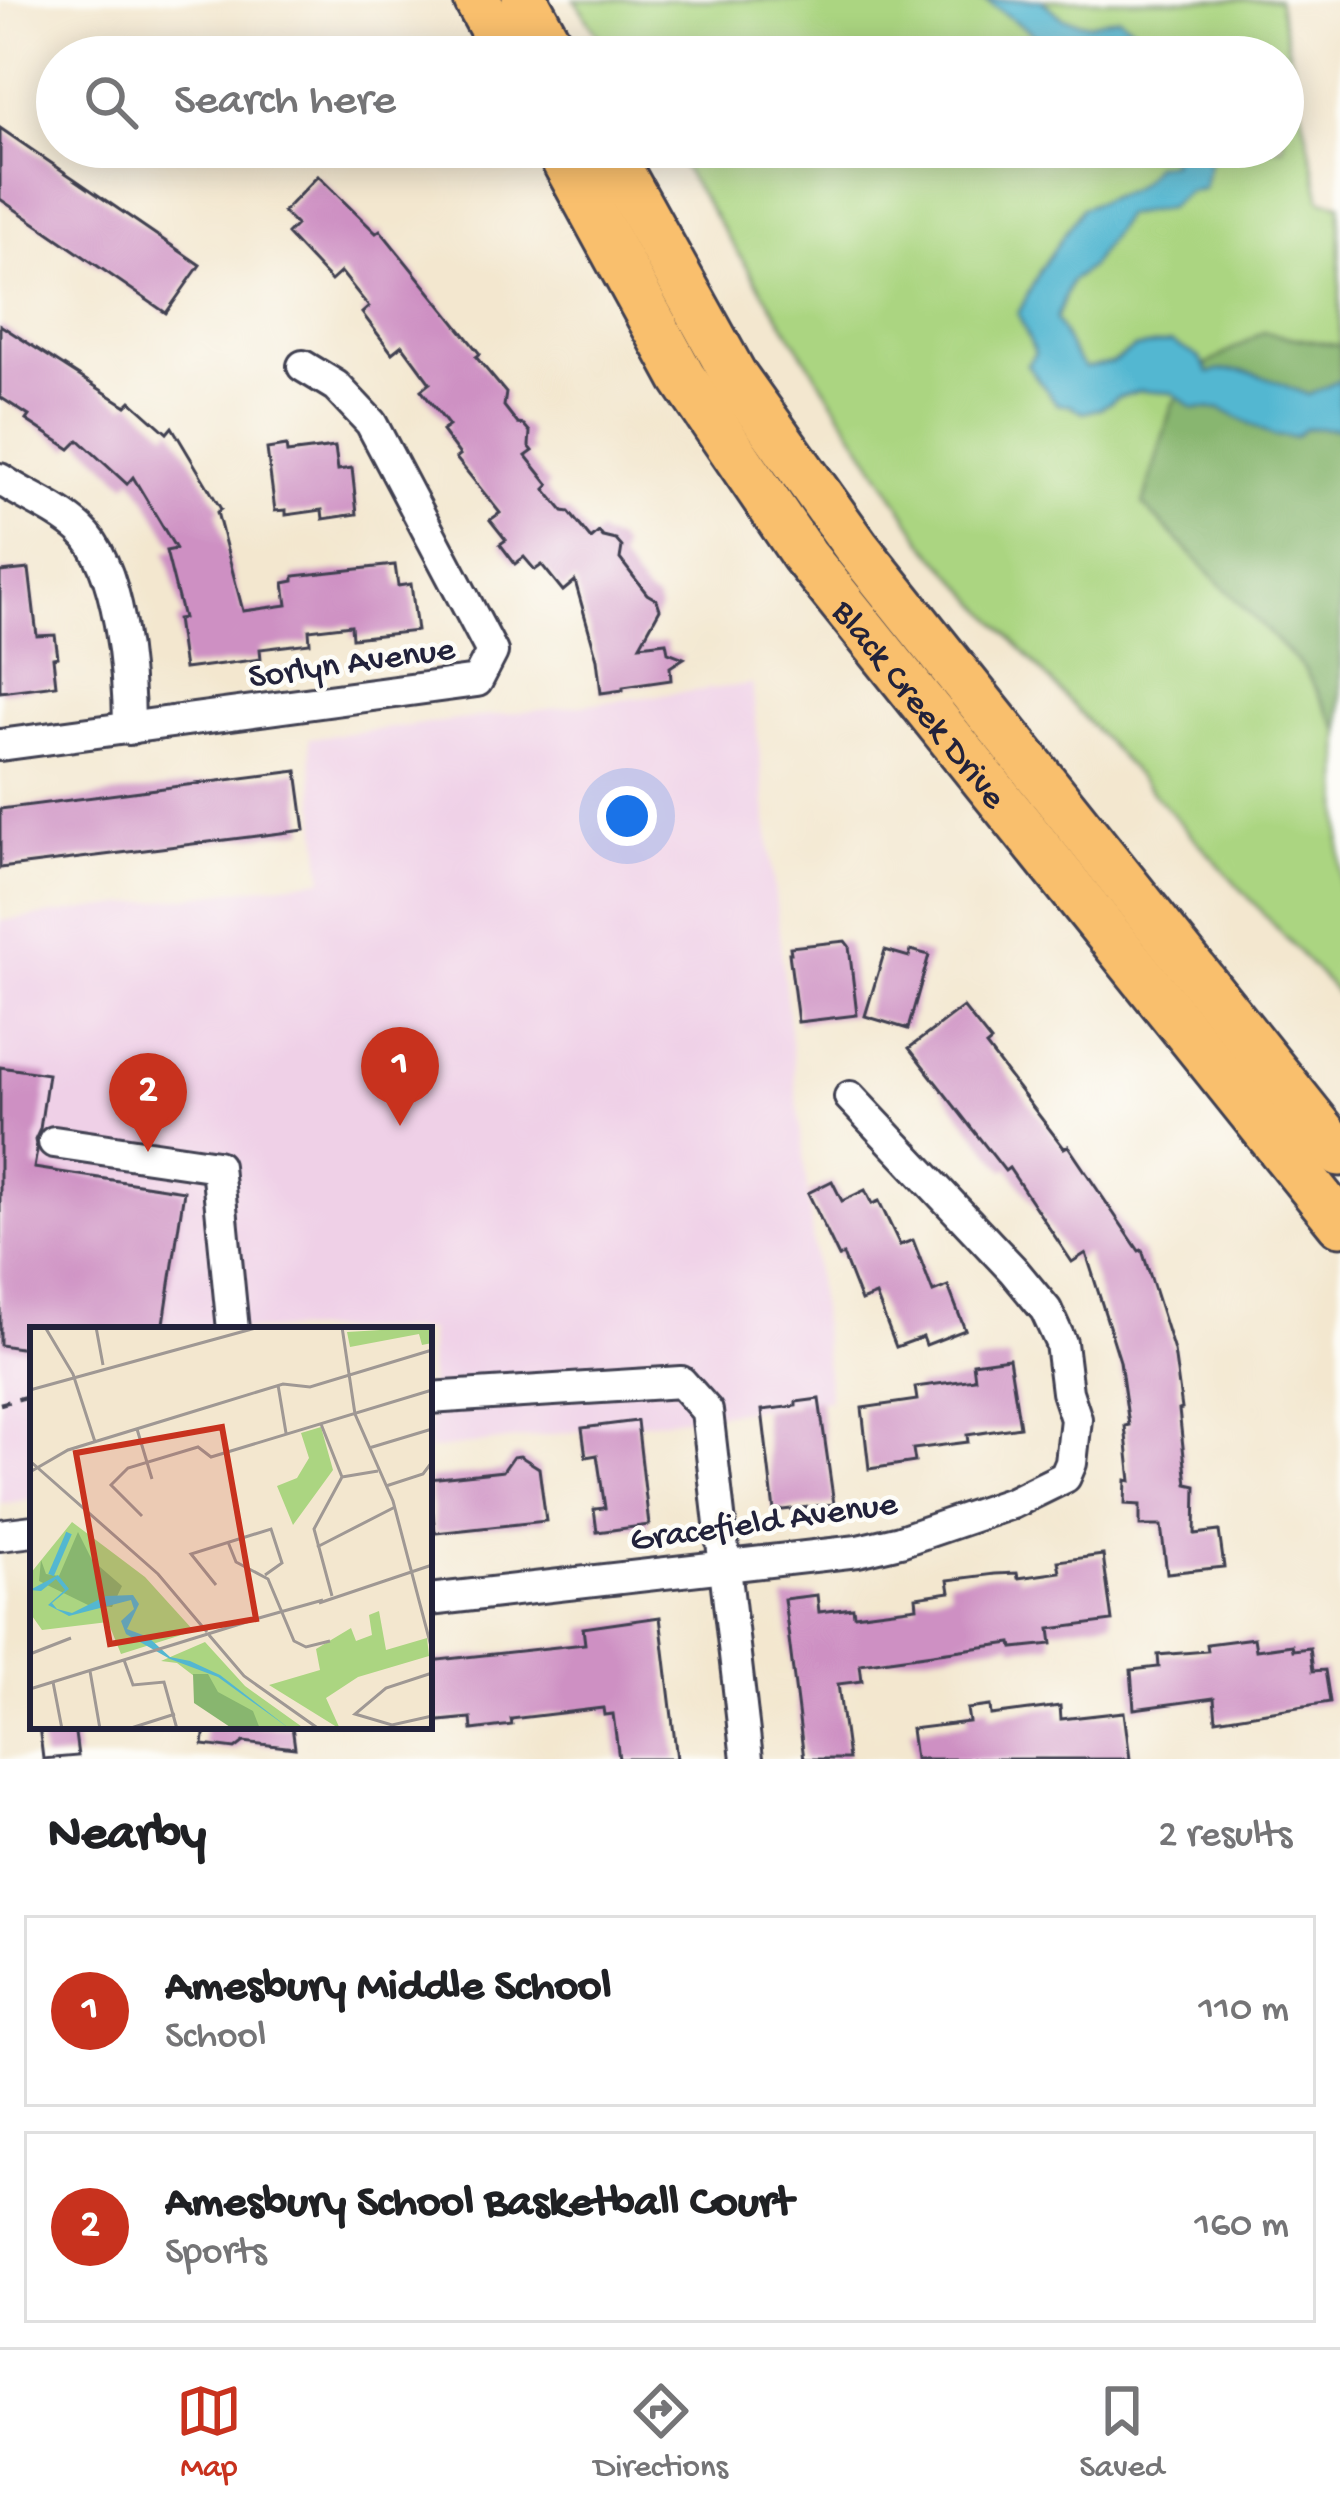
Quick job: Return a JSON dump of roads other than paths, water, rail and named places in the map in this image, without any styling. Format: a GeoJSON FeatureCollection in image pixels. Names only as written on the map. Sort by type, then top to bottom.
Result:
{"type":"FeatureCollection","features":[{"type":"Feature","properties":{"kind":"highway"},"geometry":{"type":"LineString","coordinates":[[477,0],[497,36]]}},
{"type":"Feature","properties":{"kind":"highway"},"geometry":{"type":"LineString","coordinates":[[525,0],[545,36]]}},
{"type":"Feature","properties":{"kind":"highway","name":"Black Creek Drive"},"geometry":{"type":"LineString","coordinates":[[568,168],[683,378],[803,554],[1340,1223]]}},
{"type":"Feature","properties":{"kind":"highway","name":"Black Creek Drive"},"geometry":{"type":"LineString","coordinates":[[619,168],[733,374],[857,548],[1340,1153]]}},
{"type":"Feature","properties":{"kind":"street","name":"Sorlyn Avenue"},"geometry":{"type":"LineString","coordinates":[[0,745],[477,682],[491,652],[371,423],[336,386],[303,366]]}},
{"type":"Feature","properties":{"kind":"street"},"geometry":{"type":"LineString","coordinates":[[0,479],[85,532],[101,562],[124,652],[129,729]]}},
{"type":"Feature","properties":{"kind":"street","name":"Gracefield Avenue"},"geometry":{"type":"LineString","coordinates":[[432,1600],[858,1551],[1012,1503],[1065,1477],[1076,1420],[1061,1342],[1046,1310],[850,1097]]}},
{"type":"Feature","properties":{"kind":"street"},"geometry":{"type":"LineString","coordinates":[[54,1142],[217,1166],[233,1327]]}},
{"type":"Feature","properties":{"kind":"street"},"geometry":{"type":"LineString","coordinates":[[432,1397],[681,1382],[707,1411],[747,1759]]}},
{"type":"Feature","properties":{"kind":"street"},"geometry":{"type":"LineString","coordinates":[[0,1535],[30,1531]]}},
{"type":"Feature","properties":{"kind":"water"},"geometry":{"type":"Polygon","coordinates":[[[985,0],[1041,0],[1063,18],[1089,24],[1119,17],[1145,36],[1036,36],[985,0]]]}},
{"type":"Feature","properties":{"kind":"water"},"geometry":{"type":"Polygon","coordinates":[[[1152,168],[1208,168],[1203,189],[1188,191],[1168,208],[1125,215],[1090,267],[1071,281],[1056,319],[1085,368],[1111,363],[1135,348],[1171,342],[1200,358],[1209,373],[1248,372],[1309,395],[1340,380],[1340,429],[1306,428],[1295,437],[1274,436],[1221,409],[1193,408],[1173,393],[1140,391],[1083,413],[1057,404],[1027,365],[1035,353],[1018,314],[1040,270],[1082,208],[1144,179],[1152,168]]]}},
{"type":"Feature","properties":{"kind":"place","name":"Amesbury Middle School"},"geometry":{"type":"Point","coordinates":[400,1126]}},
{"type":"Feature","properties":{"kind":"place","name":"Amesbury School Basketball Court"},"geometry":{"type":"Point","coordinates":[148,1152]}}]}
